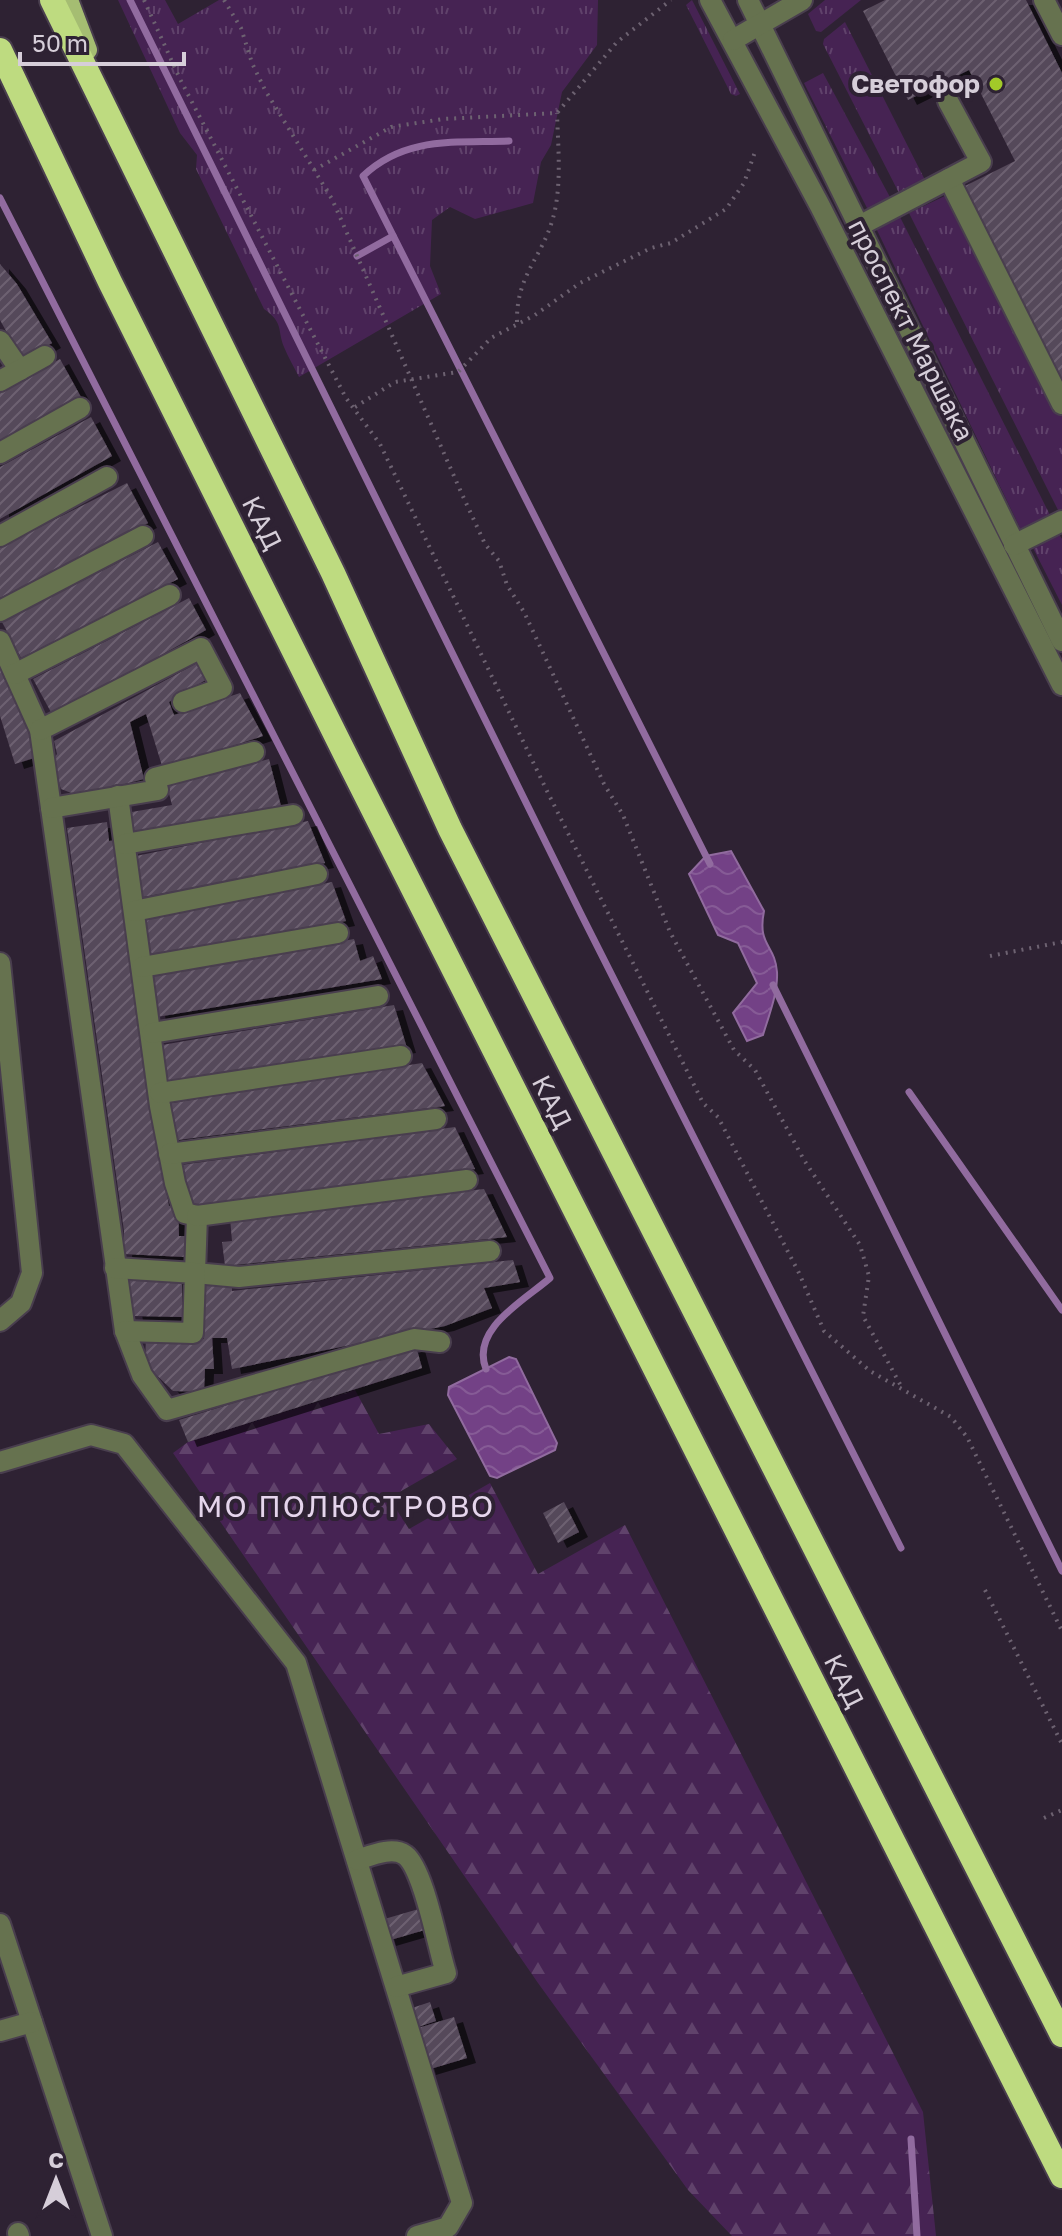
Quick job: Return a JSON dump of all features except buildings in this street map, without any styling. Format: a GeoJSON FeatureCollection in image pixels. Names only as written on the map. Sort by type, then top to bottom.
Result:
{"type":"FeatureCollection","features":[{"type":"Feature","properties":{"kind":"highway","name":"КАД"},"geometry":{"type":"LineString","coordinates":[[52,0],[333,573],[457,843],[1062,2035]]}},
{"type":"Feature","properties":{"kind":"highway","name":"КАД"},"geometry":{"type":"LineString","coordinates":[[0,50],[110,282],[322,707],[1062,2176]]}},
{"type":"Feature","properties":{"kind":"main road"},"geometry":{"type":"LineString","coordinates":[[68,0],[132,166]]}},
{"type":"Feature","properties":{"kind":"street","name":"проспект Маршака"},"geometry":{"type":"LineString","coordinates":[[710,0],[1062,685]]}},
{"type":"Feature","properties":{"kind":"street","name":"проспект Маршака"},"geometry":{"type":"LineString","coordinates":[[748,0],[857,227],[913,330],[1062,641]]}},
{"type":"Feature","properties":{"kind":"street"},"geometry":{"type":"LineString","coordinates":[[733,40],[802,0]]}},
{"type":"Feature","properties":{"kind":"street"},"geometry":{"type":"LineString","coordinates":[[1044,0],[1062,35]]}},
{"type":"Feature","properties":{"kind":"street"},"geometry":{"type":"LineString","coordinates":[[857,227],[981,162],[948,101]]}},
{"type":"Feature","properties":{"kind":"street"},"geometry":{"type":"LineString","coordinates":[[949,179],[1062,404]]}},
{"type":"Feature","properties":{"kind":"street"},"geometry":{"type":"LineString","coordinates":[[0,341],[20,370]]}},
{"type":"Feature","properties":{"kind":"street"},"geometry":{"type":"LineString","coordinates":[[0,381],[45,356]]}},
{"type":"Feature","properties":{"kind":"street"},"geometry":{"type":"LineString","coordinates":[[0,453],[80,408]]}},
{"type":"Feature","properties":{"kind":"street"},"geometry":{"type":"LineString","coordinates":[[0,536],[107,477]]}},
{"type":"Feature","properties":{"kind":"street"},"geometry":{"type":"LineString","coordinates":[[1014,545],[1062,521]]}},
{"type":"Feature","properties":{"kind":"street"},"geometry":{"type":"LineString","coordinates":[[0,611],[143,536]]}},
{"type":"Feature","properties":{"kind":"street"},"geometry":{"type":"LineString","coordinates":[[15,674],[170,595]]}},
{"type":"Feature","properties":{"kind":"street"},"geometry":{"type":"LineString","coordinates":[[0,641],[40,730],[115,1268],[125,1331],[142,1375],[167,1410],[414,1339],[440,1342]]}},
{"type":"Feature","properties":{"kind":"street"},"geometry":{"type":"LineString","coordinates":[[40,730],[201,648],[222,688],[183,702]]}},
{"type":"Feature","properties":{"kind":"street"},"geometry":{"type":"LineString","coordinates":[[51,808],[158,790],[155,778],[254,752]]}},
{"type":"Feature","properties":{"kind":"street"},"geometry":{"type":"LineString","coordinates":[[118,796],[169,1154],[185,1213],[197,1216],[467,1180]]}},
{"type":"Feature","properties":{"kind":"street"},"geometry":{"type":"LineString","coordinates":[[125,844],[293,815]]}},
{"type":"Feature","properties":{"kind":"street"},"geometry":{"type":"LineString","coordinates":[[134,911],[317,874]]}},
{"type":"Feature","properties":{"kind":"street"},"geometry":{"type":"LineString","coordinates":[[142,967],[338,933]]}},
{"type":"Feature","properties":{"kind":"street"},"geometry":{"type":"LineString","coordinates":[[0,963],[32,1273],[21,1303],[0,1321]]}},
{"type":"Feature","properties":{"kind":"street"},"geometry":{"type":"LineString","coordinates":[[152,1033],[378,996]]}},
{"type":"Feature","properties":{"kind":"street"},"geometry":{"type":"LineString","coordinates":[[160,1093],[401,1056]]}},
{"type":"Feature","properties":{"kind":"street"},"geometry":{"type":"LineString","coordinates":[[169,1154],[436,1119]]}},
{"type":"Feature","properties":{"kind":"street"},"geometry":{"type":"LineString","coordinates":[[125,1331],[193,1333],[197,1216]]}},
{"type":"Feature","properties":{"kind":"street"},"geometry":{"type":"LineString","coordinates":[[115,1268],[239,1277],[490,1251]]}},
{"type":"Feature","properties":{"kind":"street"},"geometry":{"type":"LineString","coordinates":[[0,1462],[91,1435],[124,1444],[296,1663],[462,2203],[448,2227],[417,2236]]}},
{"type":"Feature","properties":{"kind":"street"},"geometry":{"type":"LineString","coordinates":[[357,1860],[395,1851],[406,1856],[417,1874],[446,1973],[396,1987]]}},
{"type":"Feature","properties":{"kind":"street"},"geometry":{"type":"LineString","coordinates":[[0,1924],[102,2236]]}},
{"type":"Feature","properties":{"kind":"street"},"geometry":{"type":"LineString","coordinates":[[0,2031],[32,2022]]}},
{"type":"Feature","properties":{"kind":"path"},"geometry":{"type":"LineString","coordinates":[[144,0],[180,79],[346,398],[380,444],[546,789],[703,1103],[718,1117],[799,1273],[824,1331],[870,1371],[951,1417],[967,1437],[1062,1631]]}},
{"type":"Feature","properties":{"kind":"path"},"geometry":{"type":"LineString","coordinates":[[224,0],[241,28],[265,90],[332,199],[410,381],[485,544],[499,561],[507,585],[524,612],[604,784],[623,815],[670,932],[734,1050],[755,1070],[804,1160],[860,1245],[869,1276],[863,1316],[903,1389]]}},
{"type":"Feature","properties":{"kind":"path"},"geometry":{"type":"LineString","coordinates":[[517,322],[524,278],[553,220],[557,113],[617,42],[671,0]]}},
{"type":"Feature","properties":{"kind":"path"},"geometry":{"type":"LineString","coordinates":[[314,170],[391,127],[557,113]]}},
{"type":"Feature","properties":{"kind":"path"},"geometry":{"type":"LineString","coordinates":[[355,407],[395,382],[458,372],[491,338],[535,315],[580,283],[651,248],[671,243],[726,209],[744,183],[755,152]]}},
{"type":"Feature","properties":{"kind":"path"},"geometry":{"type":"LineString","coordinates":[[990,956],[1062,942]]}},
{"type":"Feature","properties":{"kind":"path"},"geometry":{"type":"LineString","coordinates":[[985,1590],[1062,1744]]}},
{"type":"Feature","properties":{"kind":"path"},"geometry":{"type":"LineString","coordinates":[[1044,1818],[1062,1810]]}},
{"type":"Feature","properties":{"kind":"green space"},"geometry":{"type":"Polygon","coordinates":[[[118,0],[165,0],[178,24],[219,0],[598,0],[597,45],[562,92],[551,145],[541,162],[533,203],[475,219],[450,207],[432,220],[430,266],[441,294],[299,377],[284,347],[277,322],[264,309],[196,169],[197,155],[180,133],[118,0]]]}},
{"type":"Feature","properties":{"kind":"green space"},"geometry":{"type":"Polygon","coordinates":[[[692,0],[740,94],[736,96],[731,94],[686,5],[692,0]]]}},
{"type":"Feature","properties":{"kind":"green space"},"geometry":{"type":"Polygon","coordinates":[[[825,0],[861,0],[821,32],[816,31],[808,14],[825,0]]]}},
{"type":"Feature","properties":{"kind":"green space"},"geometry":{"type":"Polygon","coordinates":[[[845,22],[926,182],[900,195],[823,44],[824,39],[845,22]]]}},
{"type":"Feature","properties":{"kind":"green space"},"geometry":{"type":"Polygon","coordinates":[[[823,73],[891,199],[868,210],[804,83],[823,73]]]}},
{"type":"Feature","properties":{"kind":"green space"},"geometry":{"type":"Polygon","coordinates":[[[945,196],[953,197],[1062,415],[1062,510],[1059,512],[909,213],[945,196]]]}},
{"type":"Feature","properties":{"kind":"green space"},"geometry":{"type":"Polygon","coordinates":[[[899,215],[1050,515],[1021,530],[875,226],[899,215]]]}},
{"type":"Feature","properties":{"kind":"green space"},"geometry":{"type":"Polygon","coordinates":[[[1059,534],[1062,539],[1062,605],[1033,548],[1059,534]]]}},
{"type":"Feature","properties":{"kind":"green space"},"geometry":{"type":"Polygon","coordinates":[[[355,1390],[379,1434],[429,1424],[457,1459],[389,1498],[409,1529],[490,1483],[538,1574],[625,1525],[923,2112],[936,2236],[732,2236],[688,2190],[538,1983],[173,1453],[188,1442],[355,1390]]]}},
{"type":"Feature","properties":{"kind":"water"},"geometry":{"type":"Polygon","coordinates":[[[731,851],[764,911],[763,931],[777,972],[775,996],[763,1035],[747,1041],[733,1013],[757,983],[738,943],[718,935],[689,874],[706,856],[731,851]]]}},
{"type":"Feature","properties":{"kind":"water"},"geometry":{"type":"Polygon","coordinates":[[[509,1357],[516,1359],[557,1443],[555,1450],[497,1478],[490,1476],[448,1395],[449,1387],[509,1357]]]}},
{"type":"Feature","properties":{"kind":"waterway"},"geometry":{"type":"LineString","coordinates":[[130,0],[581,914],[901,1548]]}},
{"type":"Feature","properties":{"kind":"waterway"},"geometry":{"type":"LineString","coordinates":[[509,141],[450,142],[413,148],[379,163],[363,176],[710,864]]}},
{"type":"Feature","properties":{"kind":"waterway"},"geometry":{"type":"LineString","coordinates":[[0,198],[550,1278],[493,1328],[483,1355],[486,1369]]}},
{"type":"Feature","properties":{"kind":"waterway"},"geometry":{"type":"LineString","coordinates":[[357,256],[393,236]]}},
{"type":"Feature","properties":{"kind":"waterway"},"geometry":{"type":"LineString","coordinates":[[773,985],[1062,1571]]}},
{"type":"Feature","properties":{"kind":"waterway"},"geometry":{"type":"LineString","coordinates":[[909,1092],[1062,1310]]}},
{"type":"Feature","properties":{"kind":"waterway"},"geometry":{"type":"LineString","coordinates":[[911,2139],[917,2236]]}},
{"type":"Feature","properties":{"kind":"place","name":"Светофор"},"geometry":{"type":"Point","coordinates":[996,84]}},
{"type":"Feature","properties":{"kind":"district","name":"МО ПОЛЮСТРОВО"},"geometry":{"type":"Point","coordinates":[346,1507]}}]}
